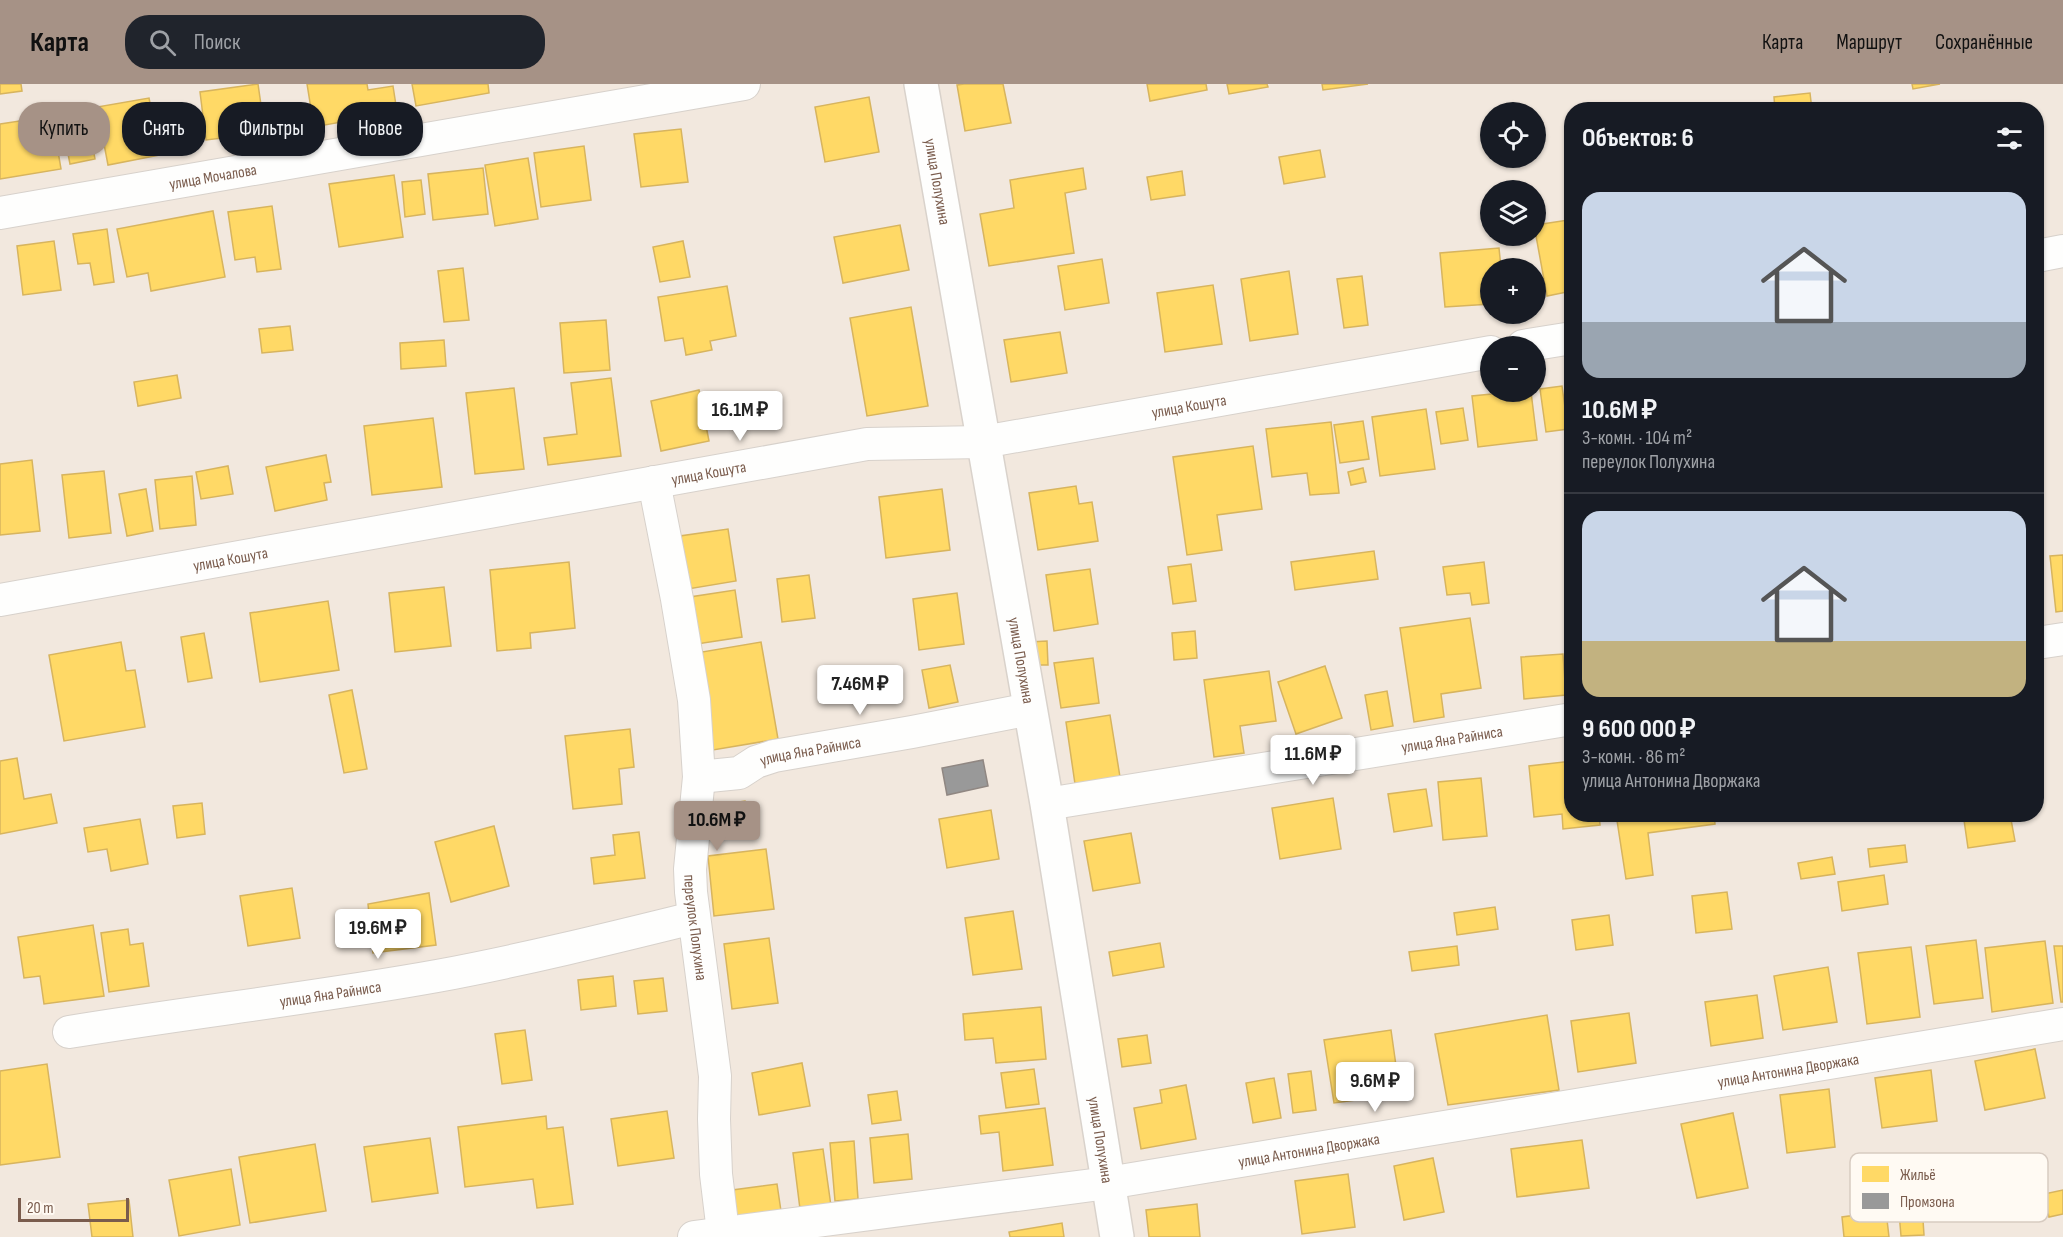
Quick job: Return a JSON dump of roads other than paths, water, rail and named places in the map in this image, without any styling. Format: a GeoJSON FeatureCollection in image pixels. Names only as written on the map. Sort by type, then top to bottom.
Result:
{"type":"FeatureCollection","features":[{"type":"Feature","properties":{"kind":"main road","name":"улица Полухина"},"geometry":{"type":"LineString","coordinates":[[921,84],[1047,804],[1117,1237]]}},
{"type":"Feature","properties":{"kind":"street","name":"улица Мочалова"},"geometry":{"type":"LineString","coordinates":[[0,213],[744,84]]}},
{"type":"Feature","properties":{"kind":"street"},"geometry":{"type":"LineString","coordinates":[[2044,255],[2063,251]]}},
{"type":"Feature","properties":{"kind":"street"},"geometry":{"type":"LineString","coordinates":[[1546,342],[1564,339]]}},
{"type":"Feature","properties":{"kind":"street","name":"улица Кошута"},"geometry":{"type":"LineString","coordinates":[[0,600],[867,444],[983,442],[1480,354]]}},
{"type":"Feature","properties":{"kind":"street","name":"переулок Полухина"},"geometry":{"type":"LineString","coordinates":[[654,482],[694,700],[699,777],[690,869],[693,918],[715,1076],[716,1174],[709,1234]]}},
{"type":"Feature","properties":{"kind":"street"},"geometry":{"type":"LineString","coordinates":[[2044,642],[2063,639]]}},
{"type":"Feature","properties":{"kind":"street","name":"улица Яна Райниса"},"geometry":{"type":"LineString","coordinates":[[699,777],[739,773],[756,762],[774,756],[1030,709]]}},
{"type":"Feature","properties":{"kind":"street","name":"улица Яна Райниса"},"geometry":{"type":"LineString","coordinates":[[1047,804],[1564,719]]}},
{"type":"Feature","properties":{"kind":"street","name":"улица Яна Райниса"},"geometry":{"type":"LineString","coordinates":[[69,1032],[436,976],[562,950],[693,918]]}},
{"type":"Feature","properties":{"kind":"street","name":"улица Антонина Дворжака"},"geometry":{"type":"LineString","coordinates":[[709,1234],[1108,1183],[2063,1024]]}}]}
